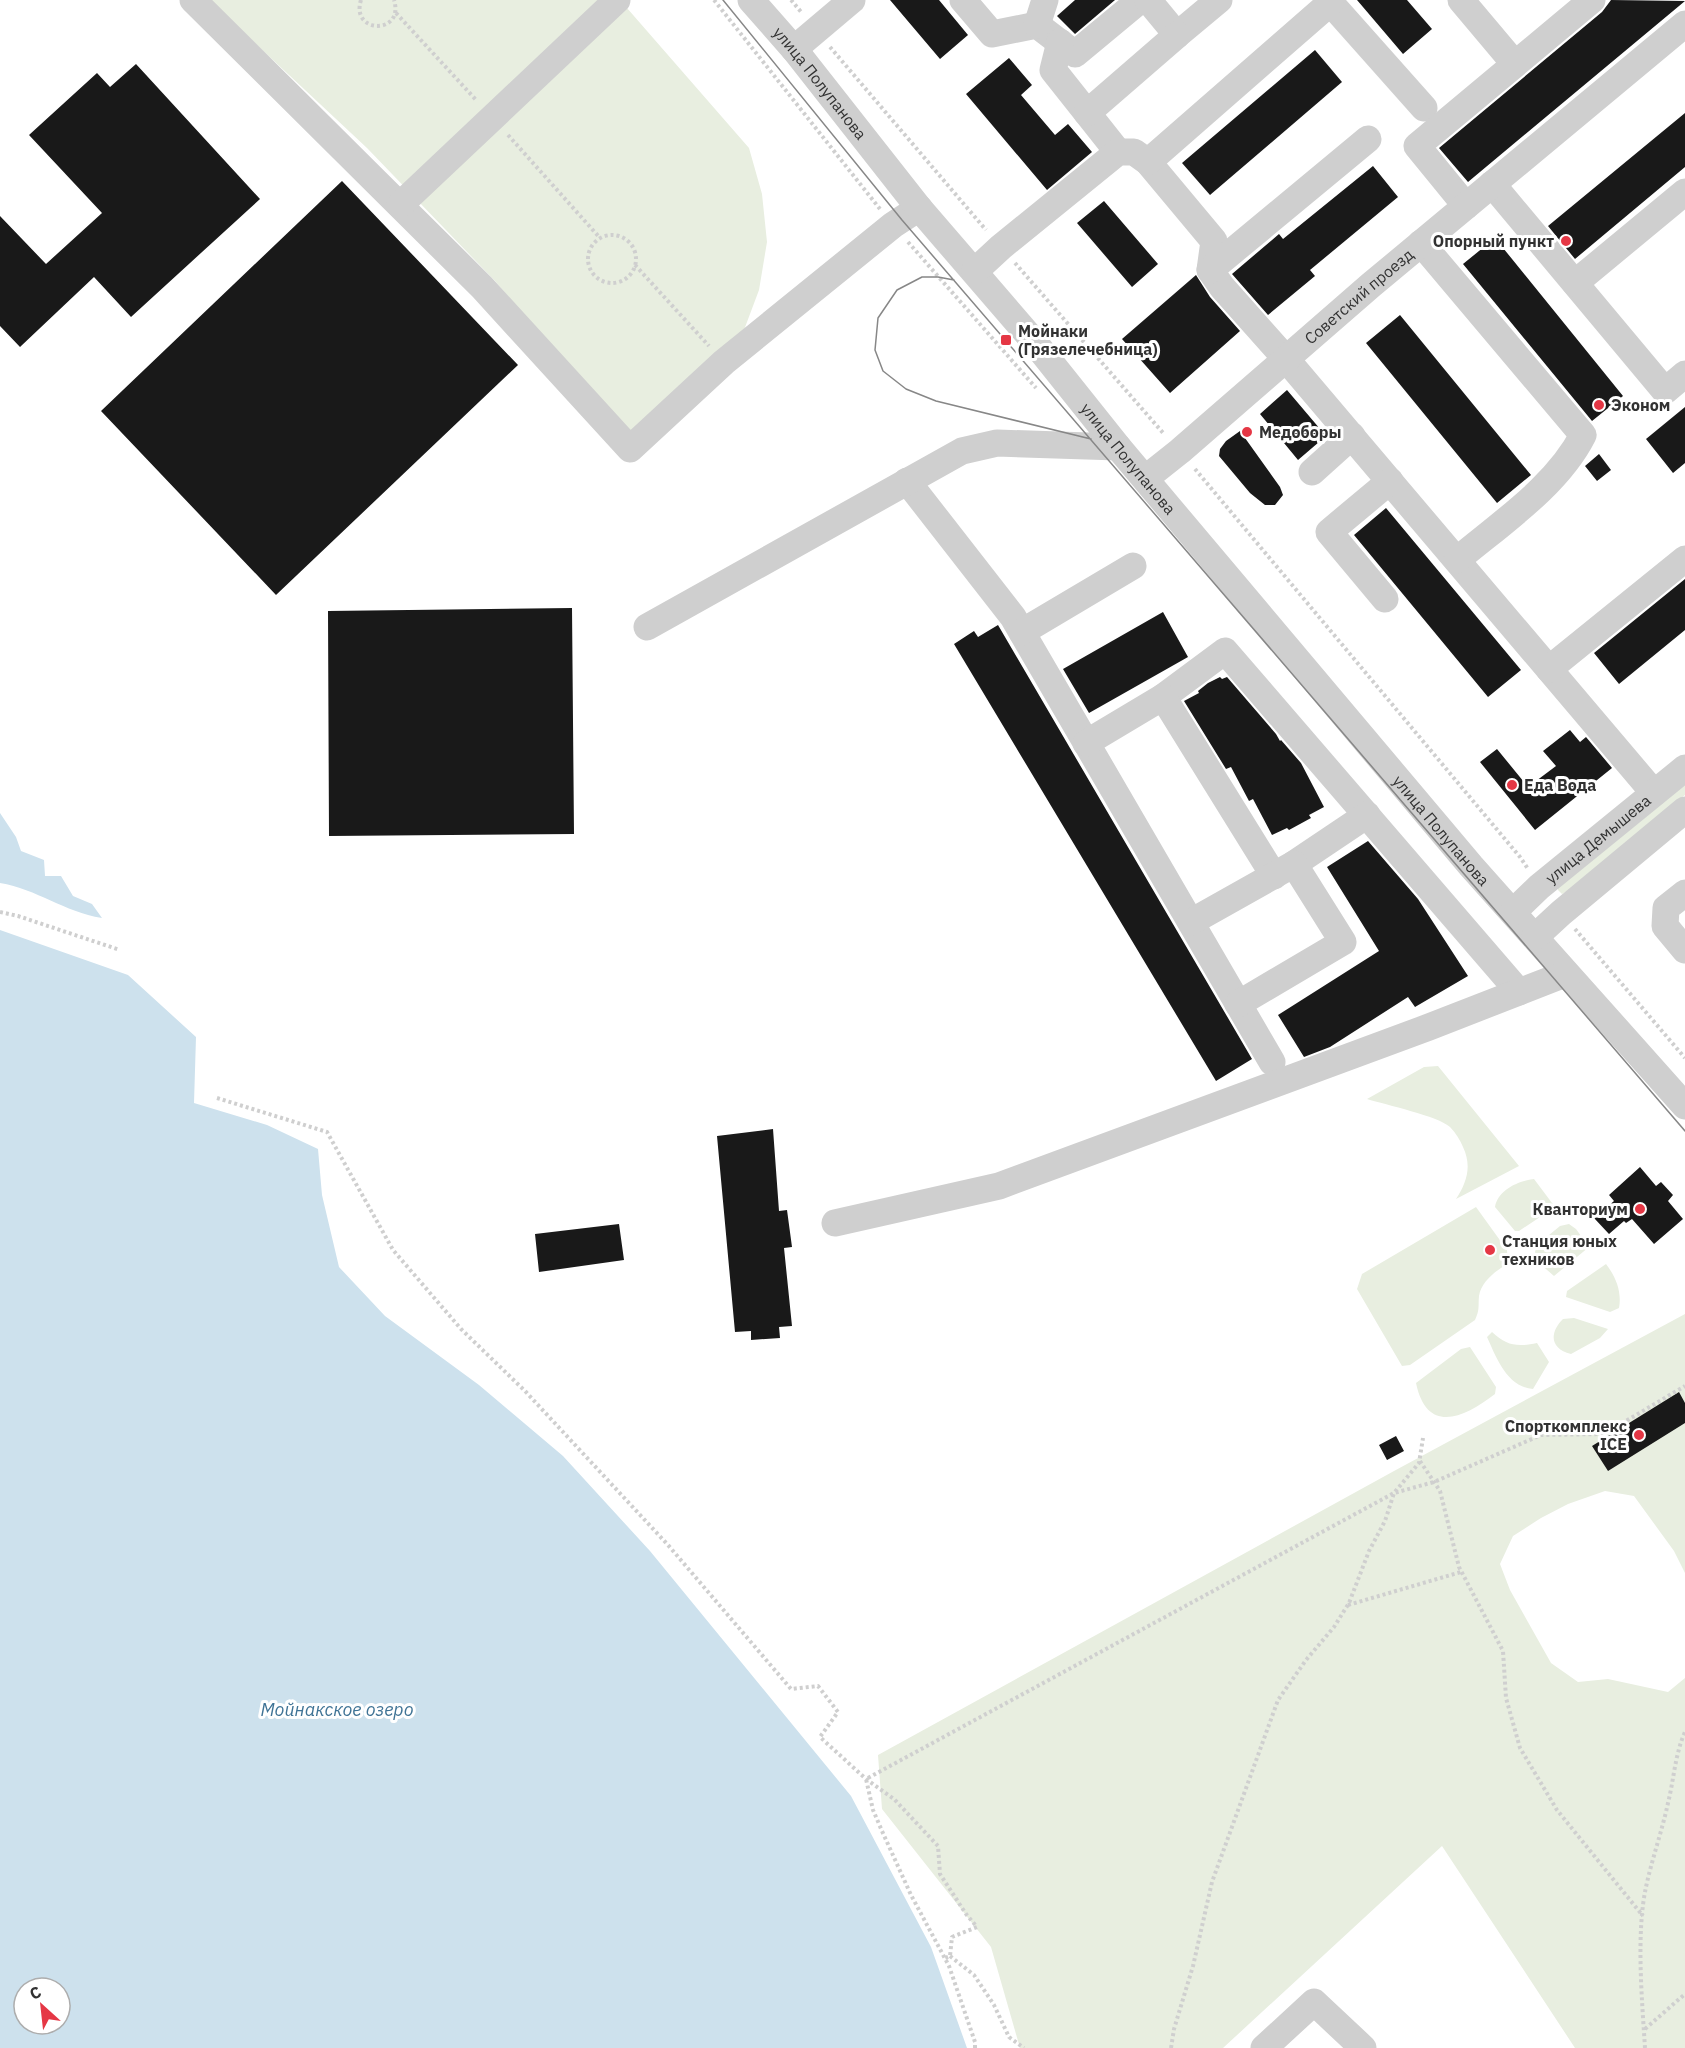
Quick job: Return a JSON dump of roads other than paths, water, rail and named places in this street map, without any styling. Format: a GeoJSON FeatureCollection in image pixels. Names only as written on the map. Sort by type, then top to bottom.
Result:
{"type":"FeatureCollection","features":[{"type":"Feature","properties":{"kind":"street"},"geometry":{"type":"LineString","coordinates":[[193,0],[482,287],[630,448],[724,362],[893,225],[919,208]]}},
{"type":"Feature","properties":{"kind":"street"},"geometry":{"type":"LineString","coordinates":[[400,206],[617,0]]}},
{"type":"Feature","properties":{"kind":"street","name":"улица Полупанова"},"geometry":{"type":"LineString","coordinates":[[751,0],[794,50],[919,208],[1072,387],[1118,447],[1464,857],[1535,937]]}},
{"type":"Feature","properties":{"kind":"street"},"geometry":{"type":"LineString","coordinates":[[794,50],[852,0]]}},
{"type":"Feature","properties":{"kind":"street"},"geometry":{"type":"LineString","coordinates":[[963,0],[992,34],[1041,12],[1060,42],[1075,54],[1140,0]]}},
{"type":"Feature","properties":{"kind":"street"},"geometry":{"type":"LineString","coordinates":[[1148,0],[1177,35]]}},
{"type":"Feature","properties":{"kind":"street"},"geometry":{"type":"LineString","coordinates":[[1087,113],[1219,0]]}},
{"type":"Feature","properties":{"kind":"street"},"geometry":{"type":"LineString","coordinates":[[1461,0],[1514,63]]}},
{"type":"Feature","properties":{"kind":"street"},"geometry":{"type":"LineString","coordinates":[[1466,206],[1417,146],[1592,0]]}},
{"type":"Feature","properties":{"kind":"street"},"geometry":{"type":"LineString","coordinates":[[1148,162],[1329,1],[1424,108]]}},
{"type":"Feature","properties":{"kind":"street","name":"Советский проезд"},"geometry":{"type":"LineString","coordinates":[[1146,478],[1180,452],[1421,243],[1685,24]]}},
{"type":"Feature","properties":{"kind":"street"},"geometry":{"type":"LineString","coordinates":[[1060,42],[1053,70],[1118,152]]}},
{"type":"Feature","properties":{"kind":"street"},"geometry":{"type":"LineString","coordinates":[[1210,270],[1368,139]]}},
{"type":"Feature","properties":{"kind":"street"},"geometry":{"type":"LineString","coordinates":[[975,272],[1001,247],[1118,152],[1134,152],[1148,162],[1214,241],[1210,270],[1222,287],[1352,436],[1654,793]]}},
{"type":"Feature","properties":{"kind":"street"},"geometry":{"type":"LineString","coordinates":[[1492,184],[1665,391],[1685,374]]}},
{"type":"Feature","properties":{"kind":"street"},"geometry":{"type":"LineString","coordinates":[[1575,283],[1685,192]]}},
{"type":"Feature","properties":{"kind":"street"},"geometry":{"type":"LineString","coordinates":[[1421,243],[1583,435],[1574,453],[1549,482],[1457,560]]}},
{"type":"Feature","properties":{"kind":"street"},"geometry":{"type":"LineString","coordinates":[[1312,472],[1352,436]]}},
{"type":"Feature","properties":{"kind":"street"},"geometry":{"type":"LineString","coordinates":[[647,627],[962,451],[997,443],[1118,447]]}},
{"type":"Feature","properties":{"kind":"street"},"geometry":{"type":"LineString","coordinates":[[907,481],[1013,617],[1272,1062]]}},
{"type":"Feature","properties":{"kind":"street"},"geometry":{"type":"LineString","coordinates":[[1385,599],[1329,532],[1390,481]]}},
{"type":"Feature","properties":{"kind":"street"},"geometry":{"type":"LineString","coordinates":[[1549,669],[1685,559]]}},
{"type":"Feature","properties":{"kind":"street"},"geometry":{"type":"LineString","coordinates":[[1022,632],[1133,566]]}},
{"type":"Feature","properties":{"kind":"street"},"geometry":{"type":"LineString","coordinates":[[1086,743],[1163,697],[1225,651],[1519,992]]}},
{"type":"Feature","properties":{"kind":"street"},"geometry":{"type":"LineString","coordinates":[[1163,697],[1284,870],[1343,942],[1238,1004]]}},
{"type":"Feature","properties":{"kind":"street","name":"улица Демышева"},"geometry":{"type":"LineString","coordinates":[[1513,912],[1539,887],[1685,768]]}},
{"type":"Feature","properties":{"kind":"street","name":"улица Демышева"},"geometry":{"type":"LineString","coordinates":[[1535,937],[1685,810]]}},
{"type":"Feature","properties":{"kind":"street"},"geometry":{"type":"LineString","coordinates":[[1191,922],[1284,870],[1367,815]]}},
{"type":"Feature","properties":{"kind":"street"},"geometry":{"type":"LineString","coordinates":[[1685,892],[1666,909],[1665,926],[1685,950]]}},
{"type":"Feature","properties":{"kind":"street"},"geometry":{"type":"LineString","coordinates":[[1535,937],[1685,1106]]}},
{"type":"Feature","properties":{"kind":"street"},"geometry":{"type":"LineString","coordinates":[[835,1223],[999,1186],[1432,1036],[1519,992],[1560,976],[1568,976]]}},
{"type":"Feature","properties":{"kind":"street"},"geometry":{"type":"LineString","coordinates":[[1264,2048],[1314,2002],[1363,2048]]}},
{"type":"Feature","properties":{"kind":"water"},"geometry":{"type":"Polygon","coordinates":[[[0,813],[16,837],[21,851],[44,860],[45,876],[61,876],[73,896],[92,904],[102,918],[75,911],[26,890],[0,883],[0,813]]]}},
{"type":"Feature","properties":{"kind":"water","name":"Мойнакское озеро"},"geometry":{"type":"Polygon","coordinates":[[[0,930],[128,975],[196,1037],[194,1103],[267,1125],[318,1149],[322,1195],[339,1267],[385,1316],[479,1385],[563,1456],[650,1551],[851,1796],[931,1947],[967,2048],[0,2048],[0,930]]]}},
{"type":"Feature","properties":{"kind":"tram line"},"geometry":{"type":"LineString","coordinates":[[723,0],[902,220],[1685,1131]]}},
{"type":"Feature","properties":{"kind":"tram line"},"geometry":{"type":"LineString","coordinates":[[954,280],[922,277],[897,290],[878,318],[875,350],[883,371],[906,389],[936,401],[1091,439]]}},
{"type":"Feature","properties":{"kind":"place","name":"Опорный пункт"},"geometry":{"type":"Point","coordinates":[1566,241]}},
{"type":"Feature","properties":{"kind":"place","name":"Мойнаки (Грязелечебница)"},"geometry":{"type":"Point","coordinates":[1006,340]}},
{"type":"Feature","properties":{"kind":"place","name":"Эконом"},"geometry":{"type":"Point","coordinates":[1599,405]}},
{"type":"Feature","properties":{"kind":"place","name":"Медоборы"},"geometry":{"type":"Point","coordinates":[1247,432]}},
{"type":"Feature","properties":{"kind":"place","name":"Еда Вода"},"geometry":{"type":"Point","coordinates":[1512,785]}},
{"type":"Feature","properties":{"kind":"place","name":"Кванториум"},"geometry":{"type":"Point","coordinates":[1640,1209]}},
{"type":"Feature","properties":{"kind":"place","name":"Станция юных техников"},"geometry":{"type":"Point","coordinates":[1490,1250]}},
{"type":"Feature","properties":{"kind":"place","name":"Спорткомплекс ICE"},"geometry":{"type":"Point","coordinates":[1639,1435]}}]}
